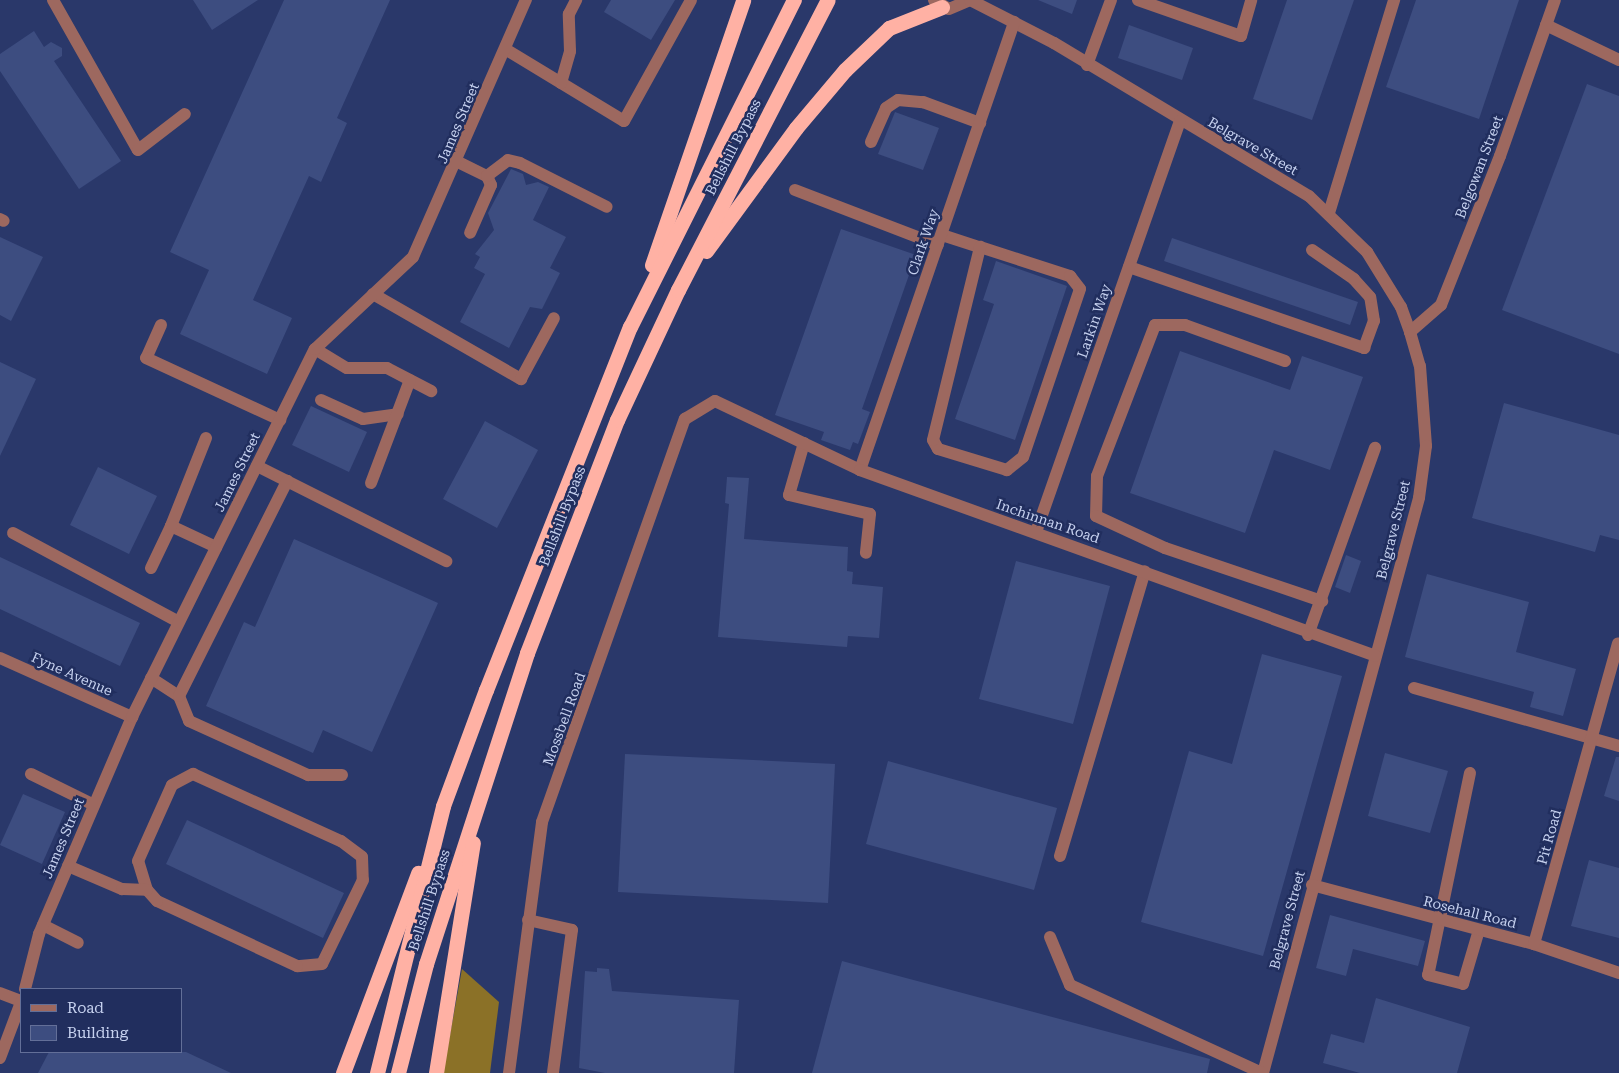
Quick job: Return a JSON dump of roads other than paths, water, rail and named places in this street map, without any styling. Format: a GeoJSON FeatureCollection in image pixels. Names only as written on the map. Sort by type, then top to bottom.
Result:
{"type":"FeatureCollection","features":[{"type":"Feature","properties":{"kind":"highway"},"geometry":{"type":"LineString","coordinates":[[630,327],[743,0]]}},
{"type":"Feature","properties":{"kind":"highway","name":"Bellshill Bypass"},"geometry":{"type":"LineString","coordinates":[[377,1073],[443,806],[630,327],[794,0]]}},
{"type":"Feature","properties":{"kind":"highway","name":"Bellshill Bypass"},"geometry":{"type":"LineString","coordinates":[[398,1073],[426,964],[527,653],[616,420],[678,290],[828,0]]}},
{"type":"Feature","properties":{"kind":"highway"},"geometry":{"type":"LineString","coordinates":[[678,290],[796,128],[845,70],[889,28],[938,3]]}},
{"type":"Feature","properties":{"kind":"highway"},"geometry":{"type":"LineString","coordinates":[[436,1073],[481,792]]}},
{"type":"Feature","properties":{"kind":"highway"},"geometry":{"type":"LineString","coordinates":[[343,1073],[443,806]]}},
{"type":"Feature","properties":{"kind":"street"},"geometry":{"type":"LineString","coordinates":[[53,0],[138,150],[185,114]]}},
{"type":"Feature","properties":{"kind":"street","name":"James Street"},"geometry":{"type":"LineString","coordinates":[[25,988],[42,925],[132,717],[315,349],[413,258],[458,162],[526,0]]}},
{"type":"Feature","properties":{"kind":"street"},"geometry":{"type":"LineString","coordinates":[[561,83],[570,51],[568,14],[576,0]]}},
{"type":"Feature","properties":{"kind":"street"},"geometry":{"type":"LineString","coordinates":[[505,49],[624,121],[691,0]]}},
{"type":"Feature","properties":{"kind":"street"},"geometry":{"type":"LineString","coordinates":[[938,3],[957,8],[970,0]]}},
{"type":"Feature","properties":{"kind":"street","name":"Belgrave Street"},"geometry":{"type":"LineString","coordinates":[[970,0],[1014,22],[1329,213],[1367,252],[1401,307],[1420,366],[1426,446],[1419,498],[1312,884],[1263,1073]]}},
{"type":"Feature","properties":{"kind":"street"},"geometry":{"type":"LineString","coordinates":[[1086,65],[1111,0]]}},
{"type":"Feature","properties":{"kind":"street"},"geometry":{"type":"LineString","coordinates":[[1138,0],[1241,36],[1251,0]]}},
{"type":"Feature","properties":{"kind":"street"},"geometry":{"type":"LineString","coordinates":[[1329,213],[1394,0]]}},
{"type":"Feature","properties":{"kind":"street","name":"Belgowan Street"},"geometry":{"type":"LineString","coordinates":[[1410,332],[1441,305],[1555,0]]}},
{"type":"Feature","properties":{"kind":"street","name":"Clark Way"},"geometry":{"type":"LineString","coordinates":[[860,470],[1014,22]]}},
{"type":"Feature","properties":{"kind":"street"},"geometry":{"type":"LineString","coordinates":[[1546,25],[1619,60]]}},
{"type":"Feature","properties":{"kind":"street"},"geometry":{"type":"LineString","coordinates":[[871,142],[886,108],[898,100],[923,102],[980,123]]}},
{"type":"Feature","properties":{"kind":"street","name":"Larkin Way"},"geometry":{"type":"LineString","coordinates":[[1036,532],[1180,121]]}},
{"type":"Feature","properties":{"kind":"street"},"geometry":{"type":"LineString","coordinates":[[488,176],[508,160],[520,163],[607,207]]}},
{"type":"Feature","properties":{"kind":"street"},"geometry":{"type":"LineString","coordinates":[[458,162],[488,176]]}},
{"type":"Feature","properties":{"kind":"street"},"geometry":{"type":"LineString","coordinates":[[470,233],[490,190],[488,176]]}},
{"type":"Feature","properties":{"kind":"street"},"geometry":{"type":"LineString","coordinates":[[795,190],[940,240],[980,247],[1070,276],[1080,289],[1023,457],[1018,466],[1007,470],[938,449],[933,440],[980,247]]}},
{"type":"Feature","properties":{"kind":"street"},"geometry":{"type":"LineString","coordinates":[[1129,267],[1364,348],[1374,321],[1370,297],[1354,279],[1312,250]]}},
{"type":"Feature","properties":{"kind":"street"},"geometry":{"type":"LineString","coordinates":[[373,294],[521,379],[554,318]]}},
{"type":"Feature","properties":{"kind":"street"},"geometry":{"type":"LineString","coordinates":[[161,325],[146,358],[280,420]]}},
{"type":"Feature","properties":{"kind":"street"},"geometry":{"type":"LineString","coordinates":[[1285,361],[1185,325],[1155,325],[1097,476],[1096,516],[1165,548],[1322,601]]}},
{"type":"Feature","properties":{"kind":"street"},"geometry":{"type":"LineString","coordinates":[[315,349],[347,368],[387,368],[431,392]]}},
{"type":"Feature","properties":{"kind":"street"},"geometry":{"type":"LineString","coordinates":[[371,483],[410,380]]}},
{"type":"Feature","properties":{"kind":"street"},"geometry":{"type":"LineString","coordinates":[[321,400],[362,419],[398,414]]}},
{"type":"Feature","properties":{"kind":"street","name":"Inchinnan Road"},"geometry":{"type":"LineString","coordinates":[[715,400],[860,470],[1145,571],[1308,635],[1376,656]]}},
{"type":"Feature","properties":{"kind":"street","name":"Mossbell Road"},"geometry":{"type":"LineString","coordinates":[[509,1073],[542,822],[685,419],[715,400]]}},
{"type":"Feature","properties":{"kind":"street"},"geometry":{"type":"LineString","coordinates":[[151,568],[171,526],[206,438]]}},
{"type":"Feature","properties":{"kind":"street"},"geometry":{"type":"LineString","coordinates":[[804,443],[790,495],[870,514],[866,553]]}},
{"type":"Feature","properties":{"kind":"street"},"geometry":{"type":"LineString","coordinates":[[1308,635],[1322,601],[1375,448]]}},
{"type":"Feature","properties":{"kind":"street"},"geometry":{"type":"LineString","coordinates":[[257,466],[446,561]]}},
{"type":"Feature","properties":{"kind":"street"},"geometry":{"type":"LineString","coordinates":[[179,696],[287,481]]}},
{"type":"Feature","properties":{"kind":"street"},"geometry":{"type":"LineString","coordinates":[[171,526],[216,547]]}},
{"type":"Feature","properties":{"kind":"street"},"geometry":{"type":"LineString","coordinates":[[12,533],[179,622]]}},
{"type":"Feature","properties":{"kind":"street"},"geometry":{"type":"LineString","coordinates":[[1060,856],[1145,571]]}},
{"type":"Feature","properties":{"kind":"street","name":"Pit Road"},"geometry":{"type":"LineString","coordinates":[[1534,944],[1618,644]]}},
{"type":"Feature","properties":{"kind":"street","name":"Fyne Avenue"},"geometry":{"type":"LineString","coordinates":[[0,658],[132,717]]}},
{"type":"Feature","properties":{"kind":"street"},"geometry":{"type":"LineString","coordinates":[[151,678],[179,696],[189,721],[308,775],[342,775]]}},
{"type":"Feature","properties":{"kind":"street"},"geometry":{"type":"LineString","coordinates":[[1414,688],[1619,746]]}},
{"type":"Feature","properties":{"kind":"street"},"geometry":{"type":"LineString","coordinates":[[1470,773],[1428,975],[1463,984],[1479,930]]}},
{"type":"Feature","properties":{"kind":"street"},"geometry":{"type":"LineString","coordinates":[[31,774],[94,806]]}},
{"type":"Feature","properties":{"kind":"street"},"geometry":{"type":"LineString","coordinates":[[68,866],[122,889],[147,890],[172,909],[308,968],[327,958],[355,900],[366,868],[362,857],[341,841],[193,774],[178,779],[167,793],[138,861],[147,890]]}},
{"type":"Feature","properties":{"kind":"street","name":"Rosehall Road"},"geometry":{"type":"LineString","coordinates":[[1312,884],[1439,920],[1534,944],[1619,973]]}},
{"type":"Feature","properties":{"kind":"street"},"geometry":{"type":"LineString","coordinates":[[528,920],[572,930],[552,1073]]}},
{"type":"Feature","properties":{"kind":"street"},"geometry":{"type":"LineString","coordinates":[[42,925],[78,943]]}},
{"type":"Feature","properties":{"kind":"street"},"geometry":{"type":"LineString","coordinates":[[1050,937],[1070,985],[1263,1073]]}},
{"type":"Feature","properties":{"kind":"street"},"geometry":{"type":"LineString","coordinates":[[0,993],[20,1002]]}},
{"type":"Feature","properties":{"kind":"street"},"geometry":{"type":"LineString","coordinates":[[0,1058],[20,1005]]}}]}
